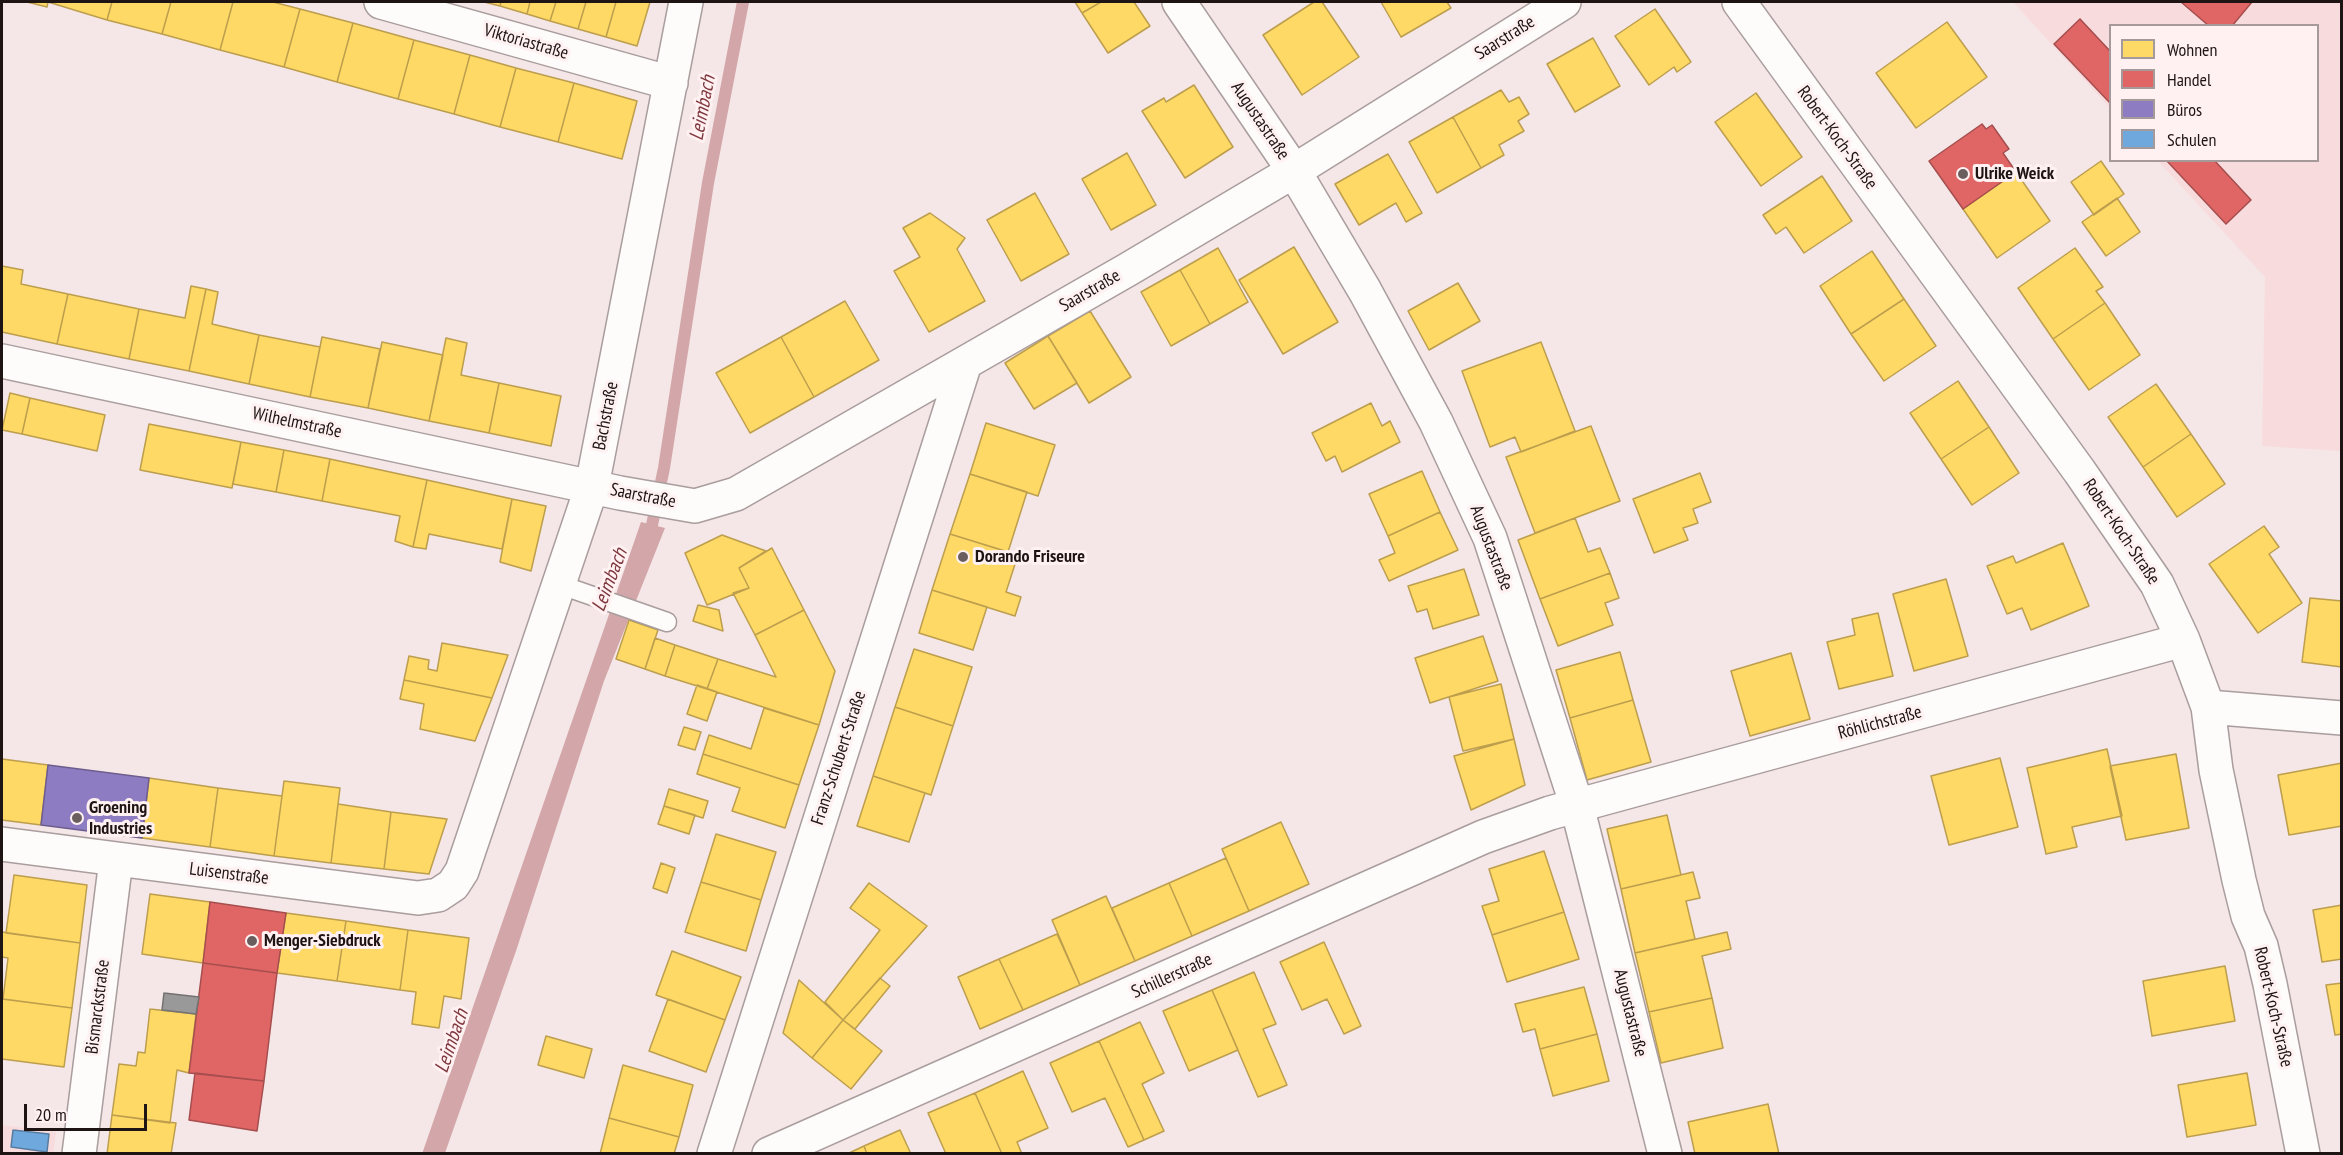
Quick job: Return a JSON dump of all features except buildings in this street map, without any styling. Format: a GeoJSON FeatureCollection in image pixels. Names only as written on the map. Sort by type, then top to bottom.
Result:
{"type":"FeatureCollection","features":[{"type":"Feature","properties":{"kind":"street","name":"Viktoriastraße"},"geometry":{"type":"LineString","coordinates":[[381,2],[671,83]]}},
{"type":"Feature","properties":{"kind":"street","name":"Bachstraße"},"geometry":{"type":"LineString","coordinates":[[453,885],[462,871],[561,585],[606,489],[671,83],[687,2]]}},
{"type":"Feature","properties":{"kind":"street","name":"Augustastraße"},"geometry":{"type":"LineString","coordinates":[[1179,2],[1294,171],[1403,358],[1490,538],[1577,806],[1665,1154]]}},
{"type":"Feature","properties":{"kind":"street","name":"Saarstraße"},"geometry":{"type":"LineString","coordinates":[[606,489],[695,506],[736,494],[1294,171],[1564,2]]}},
{"type":"Feature","properties":{"kind":"street","name":"Robert-Koch-Straße"},"geometry":{"type":"LineString","coordinates":[[1738,2],[2157,584],[2183,640],[2208,707],[2216,770],[2238,880],[2248,916],[2261,946],[2303,1154]]}},
{"type":"Feature","properties":{"kind":"street","name":"Wilhelmstraße"},"geometry":{"type":"LineString","coordinates":[[2,361],[606,489]]}},
{"type":"Feature","properties":{"kind":"street","name":"Franz-Schubert-Straße"},"geometry":{"type":"LineString","coordinates":[[714,1154],[965,363]]}},
{"type":"Feature","properties":{"kind":"street","name":"Röhlichstraße"},"geometry":{"type":"LineString","coordinates":[[1577,806],[2183,640]]}},
{"type":"Feature","properties":{"kind":"street"},"geometry":{"type":"LineString","coordinates":[[2208,707],[2342,718]]}},
{"type":"Feature","properties":{"kind":"street","name":"Schillerstraße"},"geometry":{"type":"LineString","coordinates":[[769,1154],[1483,837],[1577,806]]}},
{"type":"Feature","properties":{"kind":"street","name":"Luisenstraße"},"geometry":{"type":"LineString","coordinates":[[2,844],[417,898],[438,895],[453,885]]}},
{"type":"Feature","properties":{"kind":"street","name":"Bismarckstraße"},"geometry":{"type":"LineString","coordinates":[[79,1154],[116,860]]}},
{"type":"Feature","properties":{"kind":"lane"},"geometry":{"type":"LineString","coordinates":[[561,585],[667,622]]}},
{"type":"Feature","properties":{"kind":"shaded area"},"geometry":{"type":"Polygon","coordinates":[[[2013,2],[2341,2],[2341,451],[2262,446],[2265,277],[2159,162],[2319,162],[2319,24],[2109,24],[2109,107],[2013,2]]]}},
{"type":"Feature","properties":{"kind":"shaded area"},"geometry":{"type":"Polygon","coordinates":[[[641,522],[665,528],[604,681],[516,951],[445,1153],[422,1154],[641,522]]]}},
{"type":"Feature","properties":{"kind":"shaded area"},"geometry":{"type":"Polygon","coordinates":[[[2,1125],[56,1132],[53,1153],[2,1154],[2,1125]]]}},
{"type":"Feature","properties":{"kind":"waterway","name":"Leimbach"},"geometry":{"type":"LineString","coordinates":[[646,540],[652,525],[664,468],[708,183],[743,2]]}},
{"type":"Feature","properties":{"kind":"place","name":"Ulrike Weick"},"geometry":{"type":"Point","coordinates":[1963,174]}},
{"type":"Feature","properties":{"kind":"place","name":"Dorando Friseure"},"geometry":{"type":"Point","coordinates":[963,557]}},
{"type":"Feature","properties":{"kind":"place","name":"Groening Industries"},"geometry":{"type":"Point","coordinates":[77,818]}},
{"type":"Feature","properties":{"kind":"place","name":"Menger-Siebdruck"},"geometry":{"type":"Point","coordinates":[252,941]}}]}
